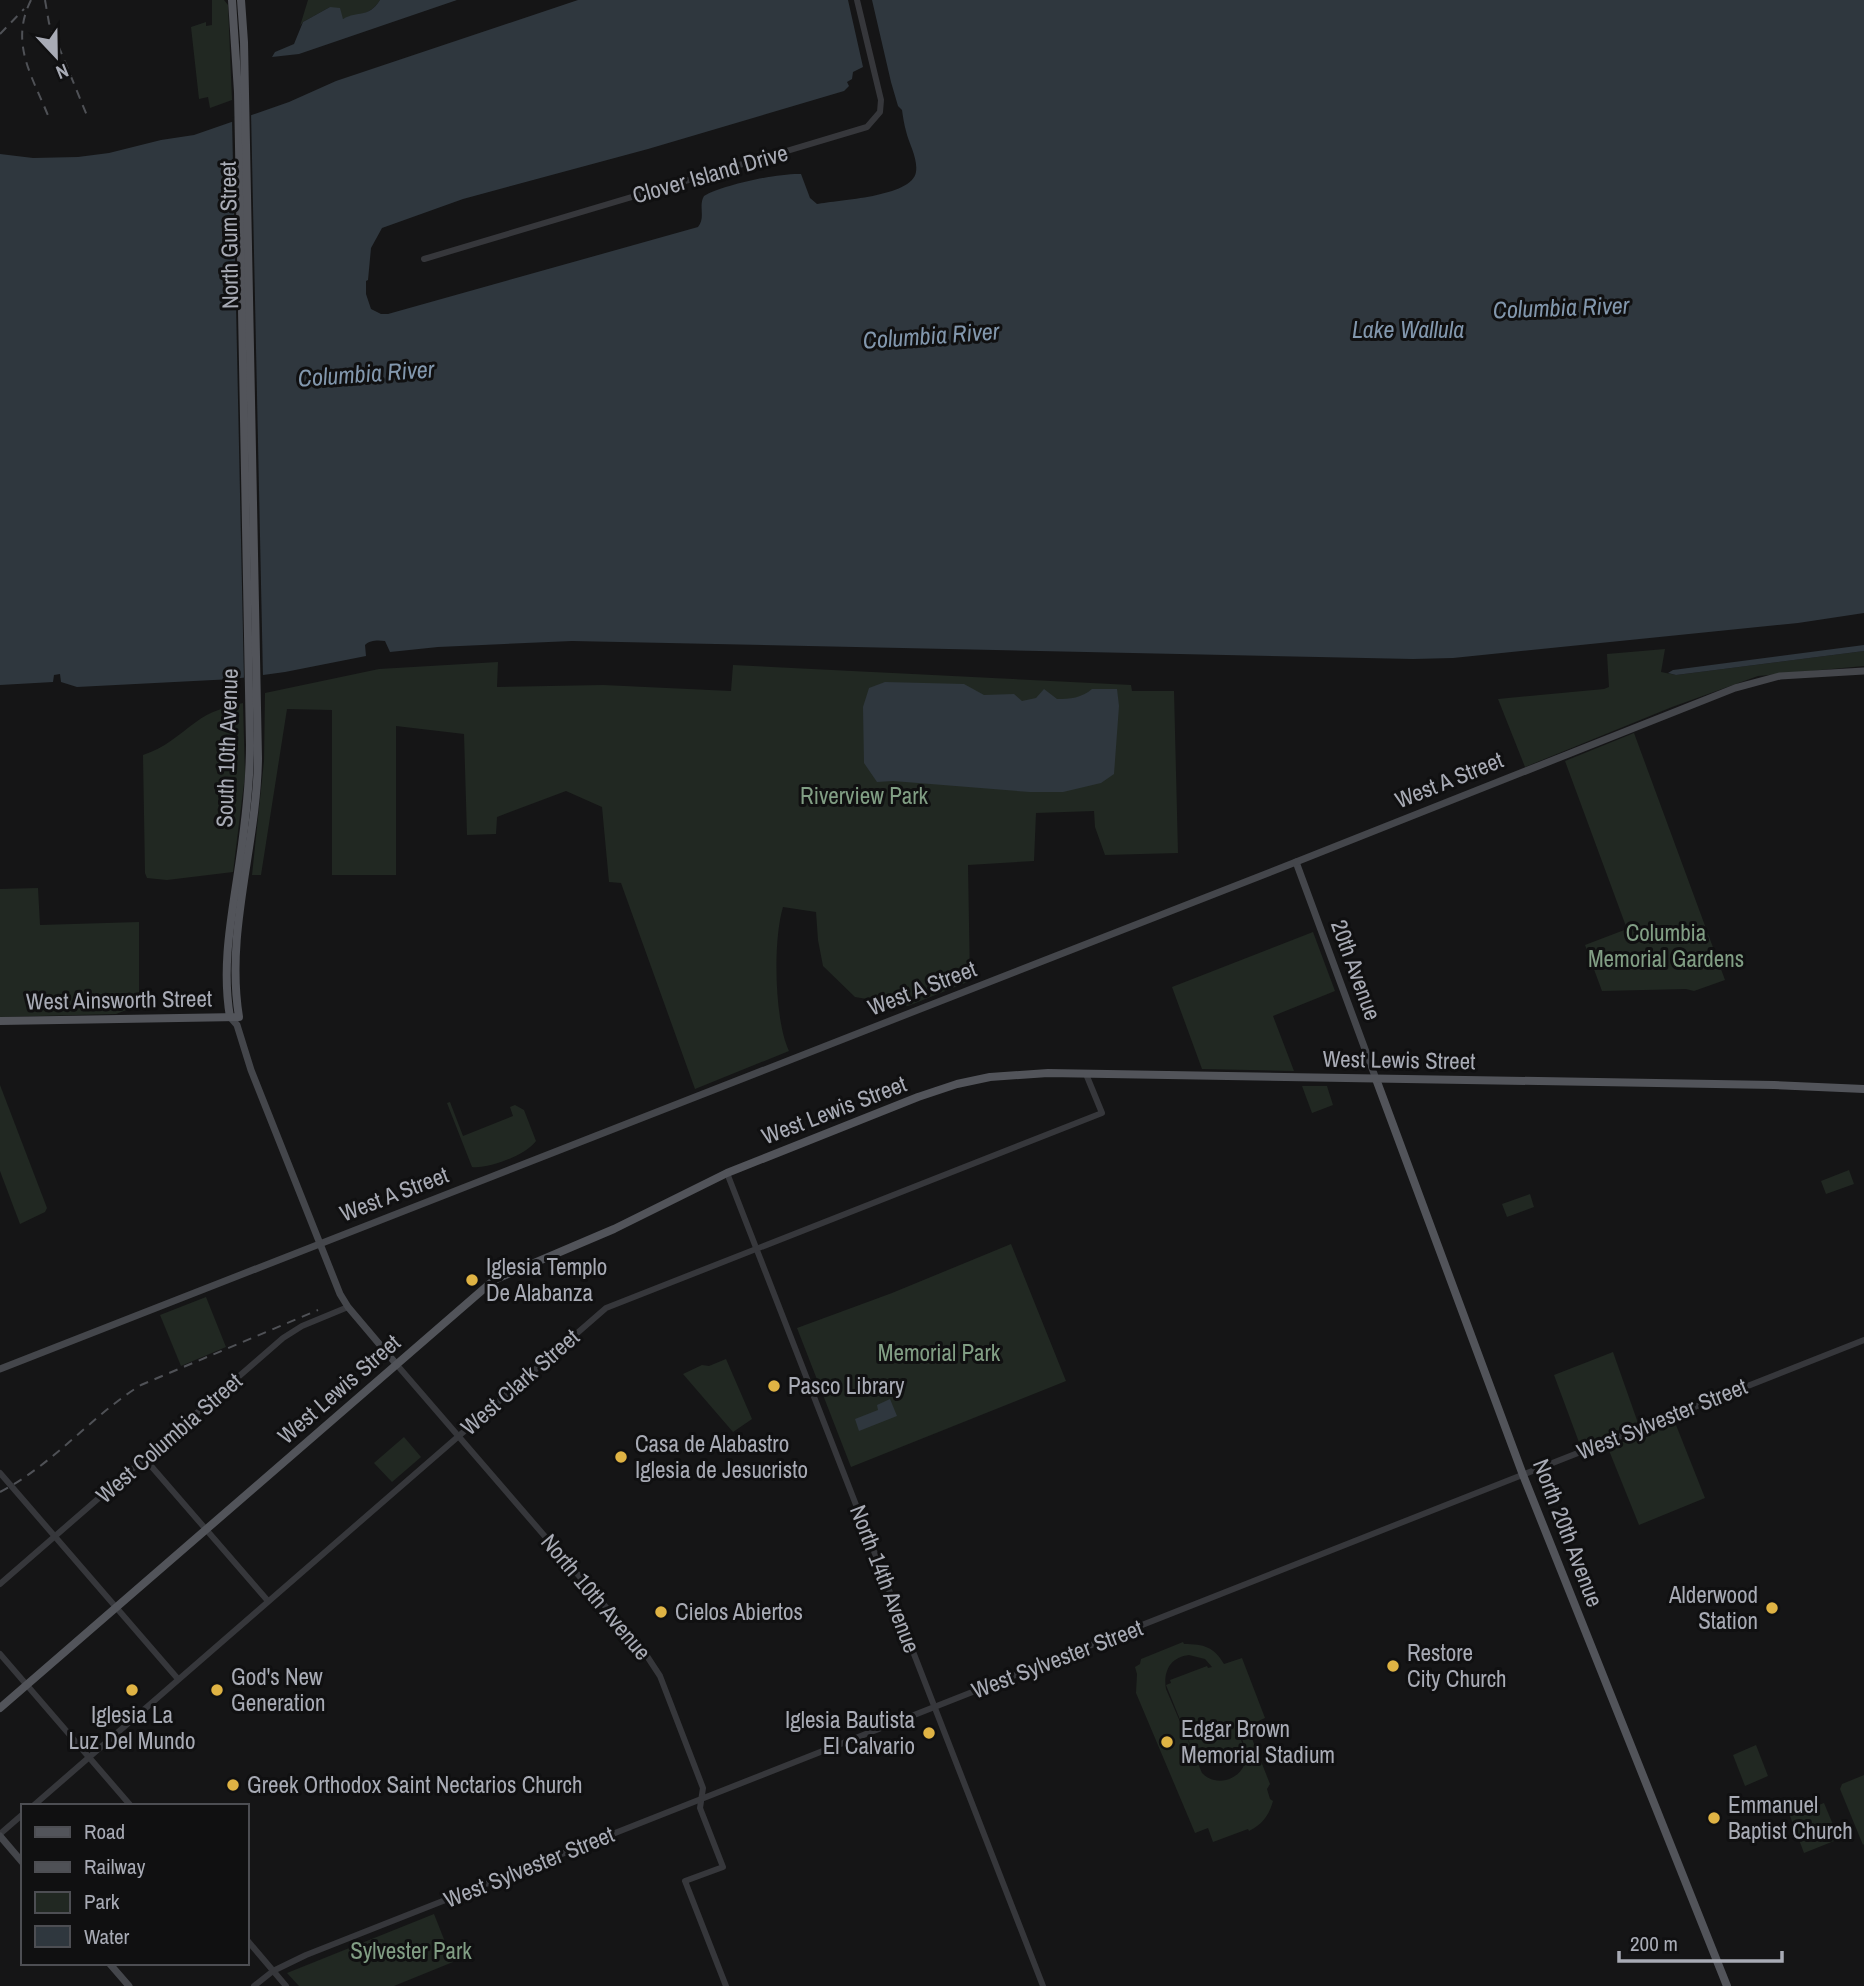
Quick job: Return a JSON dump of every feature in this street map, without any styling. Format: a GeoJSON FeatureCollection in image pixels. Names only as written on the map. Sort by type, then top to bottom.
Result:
{"type":"FeatureCollection","features":[{"type":"Feature","properties":{"kind":"main road","name":"North Gum Street"},"geometry":{"type":"LineString","coordinates":[[232,0],[241,92]]}},
{"type":"Feature","properties":{"kind":"main road","name":"North Gum Street"},"geometry":{"type":"LineString","coordinates":[[241,0],[249,469]]}},
{"type":"Feature","properties":{"kind":"main road","name":"South 10th Avenue"},"geometry":{"type":"LineString","coordinates":[[249,469],[256,797],[235,955],[235,1020],[251,1070],[348,1307],[397,1365]]}},
{"type":"Feature","properties":{"kind":"main road","name":"West A Street"},"geometry":{"type":"LineString","coordinates":[[0,1369],[1752,682],[1780,676],[1864,671]]}},
{"type":"Feature","properties":{"kind":"main road","name":"20th Avenue"},"geometry":{"type":"LineString","coordinates":[[1296,862],[1381,1092]]}},
{"type":"Feature","properties":{"kind":"main road","name":"West Ainsworth Street"},"geometry":{"type":"LineString","coordinates":[[0,1021],[235,1020]]}},
{"type":"Feature","properties":{"kind":"main road","name":"West Lewis Street"},"geometry":{"type":"LineString","coordinates":[[0,1708],[494,1280],[614,1229],[727,1173],[896,1105],[957,1084],[1009,1075],[1086,1074],[1774,1085],[1864,1089]]}},
{"type":"Feature","properties":{"kind":"main road","name":"North 20th Avenue"},"geometry":{"type":"LineString","coordinates":[[1381,1092],[1523,1475],[1727,1986]]}},
{"type":"Feature","properties":{"kind":"main road"},"geometry":{"type":"LineString","coordinates":[[0,1835],[21,1861]]}},
{"type":"Feature","properties":{"kind":"main road"},"geometry":{"type":"LineString","coordinates":[[111,1965],[129,1986]]}},
{"type":"Feature","properties":{"kind":"street","name":"Clover Island Drive"},"geometry":{"type":"LineString","coordinates":[[424,259],[867,127],[880,113],[881,100],[857,0]]}},
{"type":"Feature","properties":{"kind":"street","name":"West Clark Street"},"geometry":{"type":"LineString","coordinates":[[35,1804],[606,1308],[1102,1113],[1086,1074]]}},
{"type":"Feature","properties":{"kind":"street","name":"North 14th Avenue"},"geometry":{"type":"LineString","coordinates":[[727,1173],[1043,1986]]}},
{"type":"Feature","properties":{"kind":"street","name":"West Columbia Street"},"geometry":{"type":"LineString","coordinates":[[0,1584],[283,1338],[308,1323],[348,1307]]}},
{"type":"Feature","properties":{"kind":"street","name":"West Sylvester Street"},"geometry":{"type":"LineString","coordinates":[[254,1986],[273,1971],[306,1955],[1864,1340]]}},
{"type":"Feature","properties":{"kind":"street","name":"North 10th Avenue"},"geometry":{"type":"LineString","coordinates":[[397,1365],[652,1662],[660,1676],[704,1788],[700,1808],[723,1867],[685,1881],[726,1986]]}},
{"type":"Feature","properties":{"kind":"street"},"geometry":{"type":"LineString","coordinates":[[145,1459],[268,1601]]}},
{"type":"Feature","properties":{"kind":"street"},"geometry":{"type":"LineString","coordinates":[[0,1472],[178,1679]]}},
{"type":"Feature","properties":{"kind":"street"},"geometry":{"type":"LineString","coordinates":[[0,1654],[129,1804]]}},
{"type":"Feature","properties":{"kind":"street"},"geometry":{"type":"LineString","coordinates":[[0,1835],[21,1816]]}},
{"type":"Feature","properties":{"kind":"street"},"geometry":{"type":"LineString","coordinates":[[248,1941],[286,1986]]}},
{"type":"Feature","properties":{"kind":"green space"},"geometry":{"type":"Polygon","coordinates":[[[212,0],[224,0],[228,5],[232,100],[210,108],[208,97],[199,99],[191,27],[206,22],[206,26],[212,25],[212,0]]]}},
{"type":"Feature","properties":{"kind":"green space"},"geometry":{"type":"Polygon","coordinates":[[[308,0],[380,0],[368,12],[343,19],[330,7],[300,26],[308,0]]]}},
{"type":"Feature","properties":{"kind":"green space"},"geometry":{"type":"Polygon","coordinates":[[[1665,649],[1661,672],[1676,675],[1864,651],[1864,666],[1758,676],[1672,707],[1525,767],[1498,699],[1604,689],[1609,687],[1607,654],[1665,649]]]}},
{"type":"Feature","properties":{"kind":"green space","name":"Riverview Park"},"geometry":{"type":"Polygon","coordinates":[[[498,662],[497,687],[603,685],[731,691],[733,665],[1131,685],[1132,691],[1174,691],[1178,853],[1105,855],[1095,827],[1094,811],[1036,813],[1034,861],[968,865],[970,981],[908,1006],[855,997],[823,966],[816,912],[783,907],[778,939],[777,979],[780,1020],[789,1051],[695,1089],[621,883],[609,882],[602,807],[566,791],[497,817],[496,834],[467,835],[464,734],[396,726],[396,875],[332,875],[332,710],[287,709],[261,875],[252,875],[264,761],[265,693],[379,669],[498,662]]]}},
{"type":"Feature","properties":{"kind":"green space"},"geometry":{"type":"Polygon","coordinates":[[[243,703],[245,775],[233,872],[167,880],[147,878],[143,755],[165,745],[201,718],[243,703]]]}},
{"type":"Feature","properties":{"kind":"green space","name":"Columbia Memorial Gardens"},"geometry":{"type":"Polygon","coordinates":[[[1634,733],[1725,980],[1694,991],[1602,991],[1585,945],[1627,929],[1565,761],[1634,733]]]}},
{"type":"Feature","properties":{"kind":"green space"},"geometry":{"type":"Polygon","coordinates":[[[38,888],[40,925],[139,922],[139,992],[129,1009],[116,1014],[0,1017],[0,889],[38,888]]]}},
{"type":"Feature","properties":{"kind":"green space"},"geometry":{"type":"Polygon","coordinates":[[[1313,932],[1335,991],[1273,1016],[1294,1071],[1202,1069],[1172,987],[1313,932]]]}},
{"type":"Feature","properties":{"kind":"green space"},"geometry":{"type":"Polygon","coordinates":[[[0,1085],[47,1208],[45,1212],[20,1224],[0,1171],[0,1085]]]}},
{"type":"Feature","properties":{"kind":"green space"},"geometry":{"type":"Polygon","coordinates":[[[1302,1086],[1327,1086],[1333,1105],[1312,1113],[1302,1086]]]}},
{"type":"Feature","properties":{"kind":"green space"},"geometry":{"type":"Polygon","coordinates":[[[450,1102],[463,1136],[513,1116],[510,1107],[515,1105],[524,1110],[536,1141],[507,1160],[488,1166],[472,1167],[447,1103],[450,1102]]]}},
{"type":"Feature","properties":{"kind":"green space"},"geometry":{"type":"Polygon","coordinates":[[[1849,1170],[1854,1184],[1826,1194],[1821,1181],[1849,1170]]]}},
{"type":"Feature","properties":{"kind":"green space"},"geometry":{"type":"Polygon","coordinates":[[[1530,1194],[1534,1207],[1507,1217],[1502,1204],[1530,1194]]]}},
{"type":"Feature","properties":{"kind":"green space","name":"Memorial Park"},"geometry":{"type":"Polygon","coordinates":[[[1011,1244],[1066,1381],[851,1467],[797,1328],[892,1293],[1011,1244]]]}},
{"type":"Feature","properties":{"kind":"green space"},"geometry":{"type":"Polygon","coordinates":[[[206,1297],[226,1347],[181,1366],[160,1315],[206,1297]]]}},
{"type":"Feature","properties":{"kind":"green space"},"geometry":{"type":"Polygon","coordinates":[[[1613,1352],[1638,1423],[1580,1445],[1554,1375],[1613,1352]]]}},
{"type":"Feature","properties":{"kind":"green space"},"geometry":{"type":"Polygon","coordinates":[[[726,1359],[752,1419],[733,1432],[683,1374],[702,1365],[709,1366],[726,1359]]]}},
{"type":"Feature","properties":{"kind":"green space"},"geometry":{"type":"Polygon","coordinates":[[[1670,1422],[1676,1425],[1705,1498],[1639,1525],[1608,1448],[1670,1422]]]}},
{"type":"Feature","properties":{"kind":"green space"},"geometry":{"type":"Polygon","coordinates":[[[404,1437],[421,1457],[392,1482],[374,1463],[404,1437]]]}},
{"type":"Feature","properties":{"kind":"green space"},"geometry":{"type":"Polygon","coordinates":[[[1183,1642],[1208,1648],[1224,1664],[1242,1658],[1265,1718],[1247,1726],[1270,1784],[1267,1789],[1273,1801],[1265,1819],[1254,1828],[1213,1842],[1208,1828],[1195,1833],[1136,1693],[1135,1667],[1140,1664],[1141,1659],[1183,1642]],[[1182,1656],[1169,1666],[1166,1685],[1171,1683],[1170,1680],[1207,1666],[1212,1667],[1205,1659],[1182,1656]],[[1166,1685],[1166,1689],[1196,1758],[1166,1685]],[[1238,1730],[1243,1746],[1239,1747],[1240,1749],[1198,1764],[1202,1773],[1216,1780],[1224,1780],[1238,1774],[1246,1761],[1246,1752],[1238,1730]]]}},
{"type":"Feature","properties":{"kind":"green space"},"geometry":{"type":"Polygon","coordinates":[[[1756,1745],[1768,1776],[1745,1786],[1733,1755],[1756,1745]]]}},
{"type":"Feature","properties":{"kind":"green space"},"geometry":{"type":"Polygon","coordinates":[[[1864,1775],[1863,1845],[1840,1789],[1842,1784],[1864,1775]]]}},
{"type":"Feature","properties":{"kind":"green space"},"geometry":{"type":"Polygon","coordinates":[[[1824,1803],[1839,1839],[1804,1853],[1790,1816],[1824,1803]]]}},
{"type":"Feature","properties":{"kind":"green space","name":"Sylvester Park"},"geometry":{"type":"Polygon","coordinates":[[[434,1914],[453,1962],[394,1986],[299,1986],[287,1973],[434,1914]]]}},
{"type":"Feature","properties":{"kind":"water"},"geometry":{"type":"Polygon","coordinates":[[[380,0],[457,0],[299,54],[272,57],[275,52],[294,44],[303,22],[330,7],[340,8],[343,19],[371,10],[380,0]]]}},
{"type":"Feature","properties":{"kind":"water","name":"Lake Wallula"},"geometry":{"type":"Polygon","coordinates":[[[578,0],[848,0],[863,67],[853,72],[852,79],[847,82],[849,86],[844,91],[648,149],[463,199],[382,228],[371,248],[366,281],[366,294],[371,309],[388,314],[698,227],[704,196],[751,180],[801,174],[810,198],[817,204],[873,196],[902,187],[916,172],[916,162],[902,110],[898,106],[891,82],[872,0],[1864,0],[1864,613],[1798,623],[1453,658],[1413,659],[572,641],[390,652],[385,641],[377,641],[365,645],[366,656],[233,679],[77,687],[61,682],[60,674],[54,675],[53,682],[0,685],[0,154],[33,158],[78,157],[194,135],[289,102],[336,81],[578,0]]]}},
{"type":"Feature","properties":{"kind":"water"},"geometry":{"type":"Polygon","coordinates":[[[1864,645],[1864,651],[1676,675],[1668,673],[1673,670],[1864,645]]]}},
{"type":"Feature","properties":{"kind":"water"},"geometry":{"type":"Polygon","coordinates":[[[885,682],[964,684],[984,695],[1014,694],[1022,701],[1036,698],[1044,689],[1057,699],[1067,699],[1092,689],[1117,689],[1119,706],[1114,774],[1101,783],[1063,792],[877,782],[864,763],[863,707],[869,688],[885,682]]]}},
{"type":"Feature","properties":{"kind":"water"},"geometry":{"type":"Polygon","coordinates":[[[890,1399],[897,1416],[859,1431],[855,1419],[878,1410],[877,1405],[890,1399]]]}},
{"type":"Feature","properties":{"kind":"pier"},"geometry":{"type":"Polygon","coordinates":[[[251,111],[263,678],[244,681],[232,118],[251,111]]]}},
{"type":"Feature","properties":{"kind":"railway"},"geometry":{"type":"LineString","coordinates":[[31,0],[22,31],[23,46],[30,74],[49,118]]}},
{"type":"Feature","properties":{"kind":"railway"},"geometry":{"type":"LineString","coordinates":[[45,0],[49,23],[88,118]]}},
{"type":"Feature","properties":{"kind":"railway"},"geometry":{"type":"LineString","coordinates":[[0,34],[24,9]]}},
{"type":"Feature","properties":{"kind":"railway"},"geometry":{"type":"LineString","coordinates":[[0,1492],[38,1468],[105,1411],[141,1385],[318,1310]]}},
{"type":"Feature","properties":{"kind":"place","name":"Iglesia Templo De Alabanza"},"geometry":{"type":"Point","coordinates":[472,1280]}},
{"type":"Feature","properties":{"kind":"place","name":"Pasco Library"},"geometry":{"type":"Point","coordinates":[774,1386]}},
{"type":"Feature","properties":{"kind":"place","name":"Casa de Alabastro Iglesia de Jesucristo"},"geometry":{"type":"Point","coordinates":[621,1457]}},
{"type":"Feature","properties":{"kind":"place","name":"Alderwood Station"},"geometry":{"type":"Point","coordinates":[1772,1608]}},
{"type":"Feature","properties":{"kind":"place","name":"Cielos Abiertos"},"geometry":{"type":"Point","coordinates":[661,1612]}},
{"type":"Feature","properties":{"kind":"place","name":"Restore City Church"},"geometry":{"type":"Point","coordinates":[1393,1666]}},
{"type":"Feature","properties":{"kind":"place","name":"Iglesia La Luz Del Mundo"},"geometry":{"type":"Point","coordinates":[132,1690]}},
{"type":"Feature","properties":{"kind":"place","name":"God's New Generation"},"geometry":{"type":"Point","coordinates":[217,1690]}},
{"type":"Feature","properties":{"kind":"place","name":"Iglesia Bautista El Calvario"},"geometry":{"type":"Point","coordinates":[929,1733]}},
{"type":"Feature","properties":{"kind":"place","name":"Edgar Brown Memorial Stadium"},"geometry":{"type":"Point","coordinates":[1167,1742]}},
{"type":"Feature","properties":{"kind":"place","name":"Greek Orthodox Saint Nectarios Church"},"geometry":{"type":"Point","coordinates":[233,1785]}},
{"type":"Feature","properties":{"kind":"place","name":"Emmanuel Baptist Church"},"geometry":{"type":"Point","coordinates":[1714,1818]}},
{"type":"Feature","properties":{"kind":"water label","name":"Columbia River"},"geometry":{"type":"Point","coordinates":[1561,308]}},
{"type":"Feature","properties":{"kind":"water label","name":"Columbia River"},"geometry":{"type":"Point","coordinates":[931,336]}},
{"type":"Feature","properties":{"kind":"water label","name":"Columbia River"},"geometry":{"type":"Point","coordinates":[366,374]}}]}
